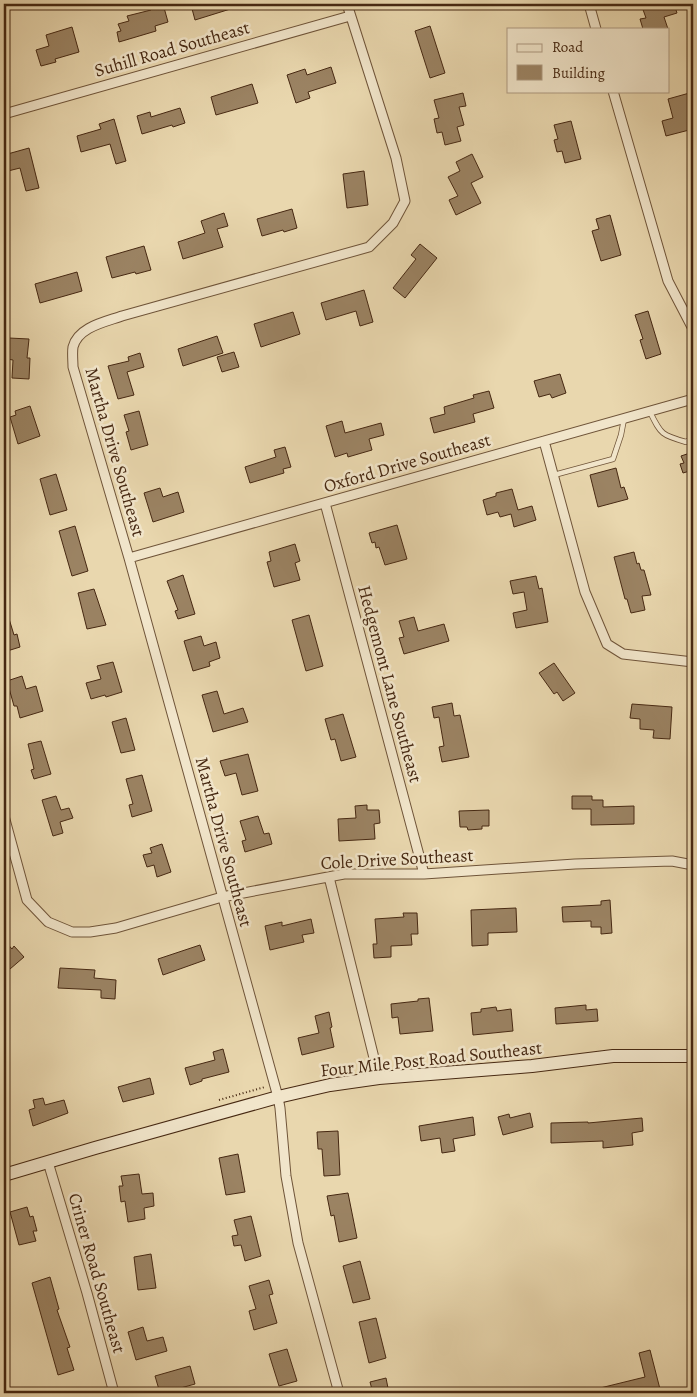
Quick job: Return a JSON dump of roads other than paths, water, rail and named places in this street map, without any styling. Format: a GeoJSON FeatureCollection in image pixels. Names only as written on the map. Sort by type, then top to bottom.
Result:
{"type":"FeatureCollection","features":[{"type":"Feature","properties":{"kind":"main road","name":"Four Mile Post Road Southeast"},"geometry":{"type":"LineString","coordinates":[[4,1175],[278,1097],[330,1085],[380,1078],[532,1066],[613,1056],[693,1056]]}},
{"type":"Feature","properties":{"kind":"street","name":"Martha Drive Southeast"},"geometry":{"type":"LineString","coordinates":[[339,1393],[298,1243],[286,1176],[278,1097],[129,558],[73,367],[72,349],[77,337],[90,328],[122,316],[369,247],[393,223],[405,201],[396,158],[347,4]]}},
{"type":"Feature","properties":{"kind":"street"},"geometry":{"type":"LineString","coordinates":[[589,4],[596,28]]}},
{"type":"Feature","properties":{"kind":"street","name":"Suhill Road Southeast"},"geometry":{"type":"LineString","coordinates":[[4,114],[350,16]]}},
{"type":"Feature","properties":{"kind":"street"},"geometry":{"type":"LineString","coordinates":[[614,92],[668,281],[693,329]]}},
{"type":"Feature","properties":{"kind":"street","name":"Oxford Drive Southeast"},"geometry":{"type":"LineString","coordinates":[[129,558],[693,399]]}},
{"type":"Feature","properties":{"kind":"street"},"geometry":{"type":"LineString","coordinates":[[544,441],[585,592],[607,644],[623,654],[693,662]]}},
{"type":"Feature","properties":{"kind":"street","name":"Hedgemont Lane Southeast"},"geometry":{"type":"LineString","coordinates":[[325,503],[424,874]]}},
{"type":"Feature","properties":{"kind":"street","name":"Cole Drive Southeast"},"geometry":{"type":"LineString","coordinates":[[4,816],[28,900],[48,922],[72,932],[90,932],[116,928],[222,897],[344,874],[424,874],[575,864],[672,861],[693,864]]}},
{"type":"Feature","properties":{"kind":"street"},"geometry":{"type":"LineString","coordinates":[[329,877],[380,1078]]}},
{"type":"Feature","properties":{"kind":"street","name":"Criner Road Southeast"},"geometry":{"type":"LineString","coordinates":[[48,1162],[87,1293],[114,1393]]}},
{"type":"Feature","properties":{"kind":"lane"},"geometry":{"type":"LineString","coordinates":[[650,411],[659,431],[671,438],[686,442],[693,438]]}},
{"type":"Feature","properties":{"kind":"lane"},"geometry":{"type":"LineString","coordinates":[[554,474],[613,459],[624,418]]}}]}
